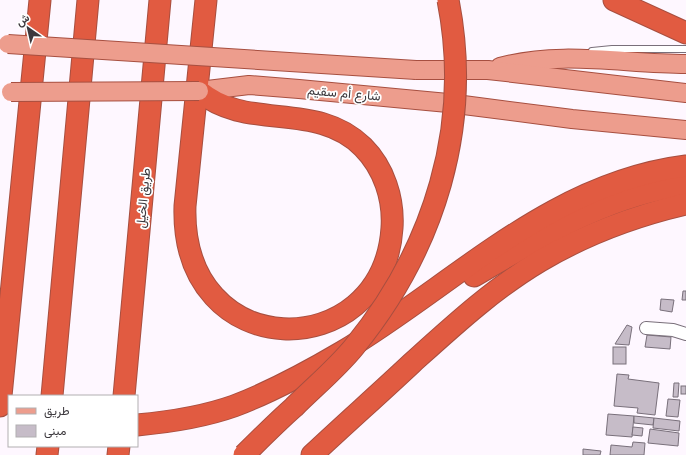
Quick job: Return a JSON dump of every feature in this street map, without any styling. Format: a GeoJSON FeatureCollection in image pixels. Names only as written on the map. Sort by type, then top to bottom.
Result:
{"type":"FeatureCollection","features":[{"type":"Feature","properties":{"kind":"highway"},"geometry":{"type":"LineString","coordinates":[[0,406],[40,0]]}},
{"type":"Feature","properties":{"kind":"highway"},"geometry":{"type":"LineString","coordinates":[[52,395],[88,0]]}},
{"type":"Feature","properties":{"kind":"highway","name":"طريق الخيل"},"geometry":{"type":"LineString","coordinates":[[124,395],[160,0]]}},
{"type":"Feature","properties":{"kind":"highway"},"geometry":{"type":"LineString","coordinates":[[244,455],[336,367],[353,348],[394,292],[419,245],[434,205],[444,168],[454,108],[456,61],[448,0]]}},
{"type":"Feature","properties":{"kind":"highway"},"geometry":{"type":"LineString","coordinates":[[614,0],[686,33]]}},
{"type":"Feature","properties":{"kind":"highway"},"geometry":{"type":"LineString","coordinates":[[199,91],[216,104],[235,111],[309,120],[326,124],[354,139],[373,159],[380,171],[390,197],[392,208],[389,252],[377,279],[359,302],[347,311],[320,324],[305,327],[275,328],[260,326],[233,314],[221,305],[200,278],[192,261],[186,243],[184,206],[206,1]]}},
{"type":"Feature","properties":{"kind":"highway"},"geometry":{"type":"LineString","coordinates":[[138,425],[186,418],[234,406],[308,372],[343,351],[410,306],[513,234],[562,205],[622,180],[659,170],[686,166]]}},
{"type":"Feature","properties":{"kind":"highway"},"geometry":{"type":"LineString","coordinates":[[410,306],[434,297],[463,283],[565,224],[595,210],[642,194],[686,185]]}},
{"type":"Feature","properties":{"kind":"highway"},"geometry":{"type":"LineString","coordinates":[[312,455],[454,325],[510,280],[540,261],[604,229],[657,211],[686,204]]}},
{"type":"Feature","properties":{"kind":"main road","name":"شارع أم سقيم"},"geometry":{"type":"LineString","coordinates":[[3,42],[416,70],[488,70],[686,93]]}},
{"type":"Feature","properties":{"kind":"main road"},"geometry":{"type":"LineString","coordinates":[[488,70],[539,59],[568,58],[686,64]]}},
{"type":"Feature","properties":{"kind":"main road","name":"شارع أم سقيم"},"geometry":{"type":"LineString","coordinates":[[6,92],[199,91],[249,85],[448,103],[572,119],[686,130]]}},
{"type":"Feature","properties":{"kind":"street"},"geometry":{"type":"LineString","coordinates":[[646,328],[673,330],[686,334]]}},
{"type":"Feature","properties":{"kind":"lane"},"geometry":{"type":"LineString","coordinates":[[568,58],[601,50],[686,49]]}},
{"type":"Feature","properties":{"kind":"building"},"geometry":{"type":"Polygon","coordinates":[[[683,291],[686,291],[686,300],[682,300],[683,291]]]}},
{"type":"Feature","properties":{"kind":"building"},"geometry":{"type":"Polygon","coordinates":[[[661,299],[674,300],[672,312],[660,310],[661,299]]]}},
{"type":"Feature","properties":{"kind":"building"},"geometry":{"type":"Polygon","coordinates":[[[627,325],[632,327],[629,345],[615,344],[627,325]]]}},
{"type":"Feature","properties":{"kind":"building"},"geometry":{"type":"Polygon","coordinates":[[[647,335],[671,337],[670,349],[645,347],[647,335]]]}},
{"type":"Feature","properties":{"kind":"building"},"geometry":{"type":"Polygon","coordinates":[[[613,347],[626,347],[626,364],[613,364],[613,347]]]}},
{"type":"Feature","properties":{"kind":"building"},"geometry":{"type":"Polygon","coordinates":[[[617,374],[629,375],[628,379],[659,383],[655,415],[637,413],[638,408],[614,406],[617,374]]]}},
{"type":"Feature","properties":{"kind":"building"},"geometry":{"type":"Polygon","coordinates":[[[674,383],[679,383],[678,397],[673,397],[674,383]]]}},
{"type":"Feature","properties":{"kind":"building"},"geometry":{"type":"Polygon","coordinates":[[[681,386],[686,386],[686,394],[681,394],[681,386]]]}},
{"type":"Feature","properties":{"kind":"building"},"geometry":{"type":"Polygon","coordinates":[[[668,399],[680,400],[678,417],[666,416],[668,399]]]}},
{"type":"Feature","properties":{"kind":"building"},"geometry":{"type":"Polygon","coordinates":[[[608,414],[634,416],[632,437],[606,435],[608,414]]]}},
{"type":"Feature","properties":{"kind":"building"},"geometry":{"type":"Polygon","coordinates":[[[634,416],[654,418],[653,425],[634,423],[634,416]]]}},
{"type":"Feature","properties":{"kind":"building"},"geometry":{"type":"Polygon","coordinates":[[[654,418],[680,421],[679,431],[653,428],[654,418]]]}},
{"type":"Feature","properties":{"kind":"building"},"geometry":{"type":"Polygon","coordinates":[[[633,427],[643,428],[642,436],[632,435],[633,427]]]}},
{"type":"Feature","properties":{"kind":"building"},"geometry":{"type":"Polygon","coordinates":[[[650,429],[679,433],[678,446],[648,443],[650,429]]]}},
{"type":"Feature","properties":{"kind":"building"},"geometry":{"type":"Polygon","coordinates":[[[633,442],[645,443],[644,455],[610,455],[611,445],[632,447],[633,442]]]}},
{"type":"Feature","properties":{"kind":"building"},"geometry":{"type":"Polygon","coordinates":[[[583,449],[601,451],[600,455],[583,455],[583,449]]]}}]}
